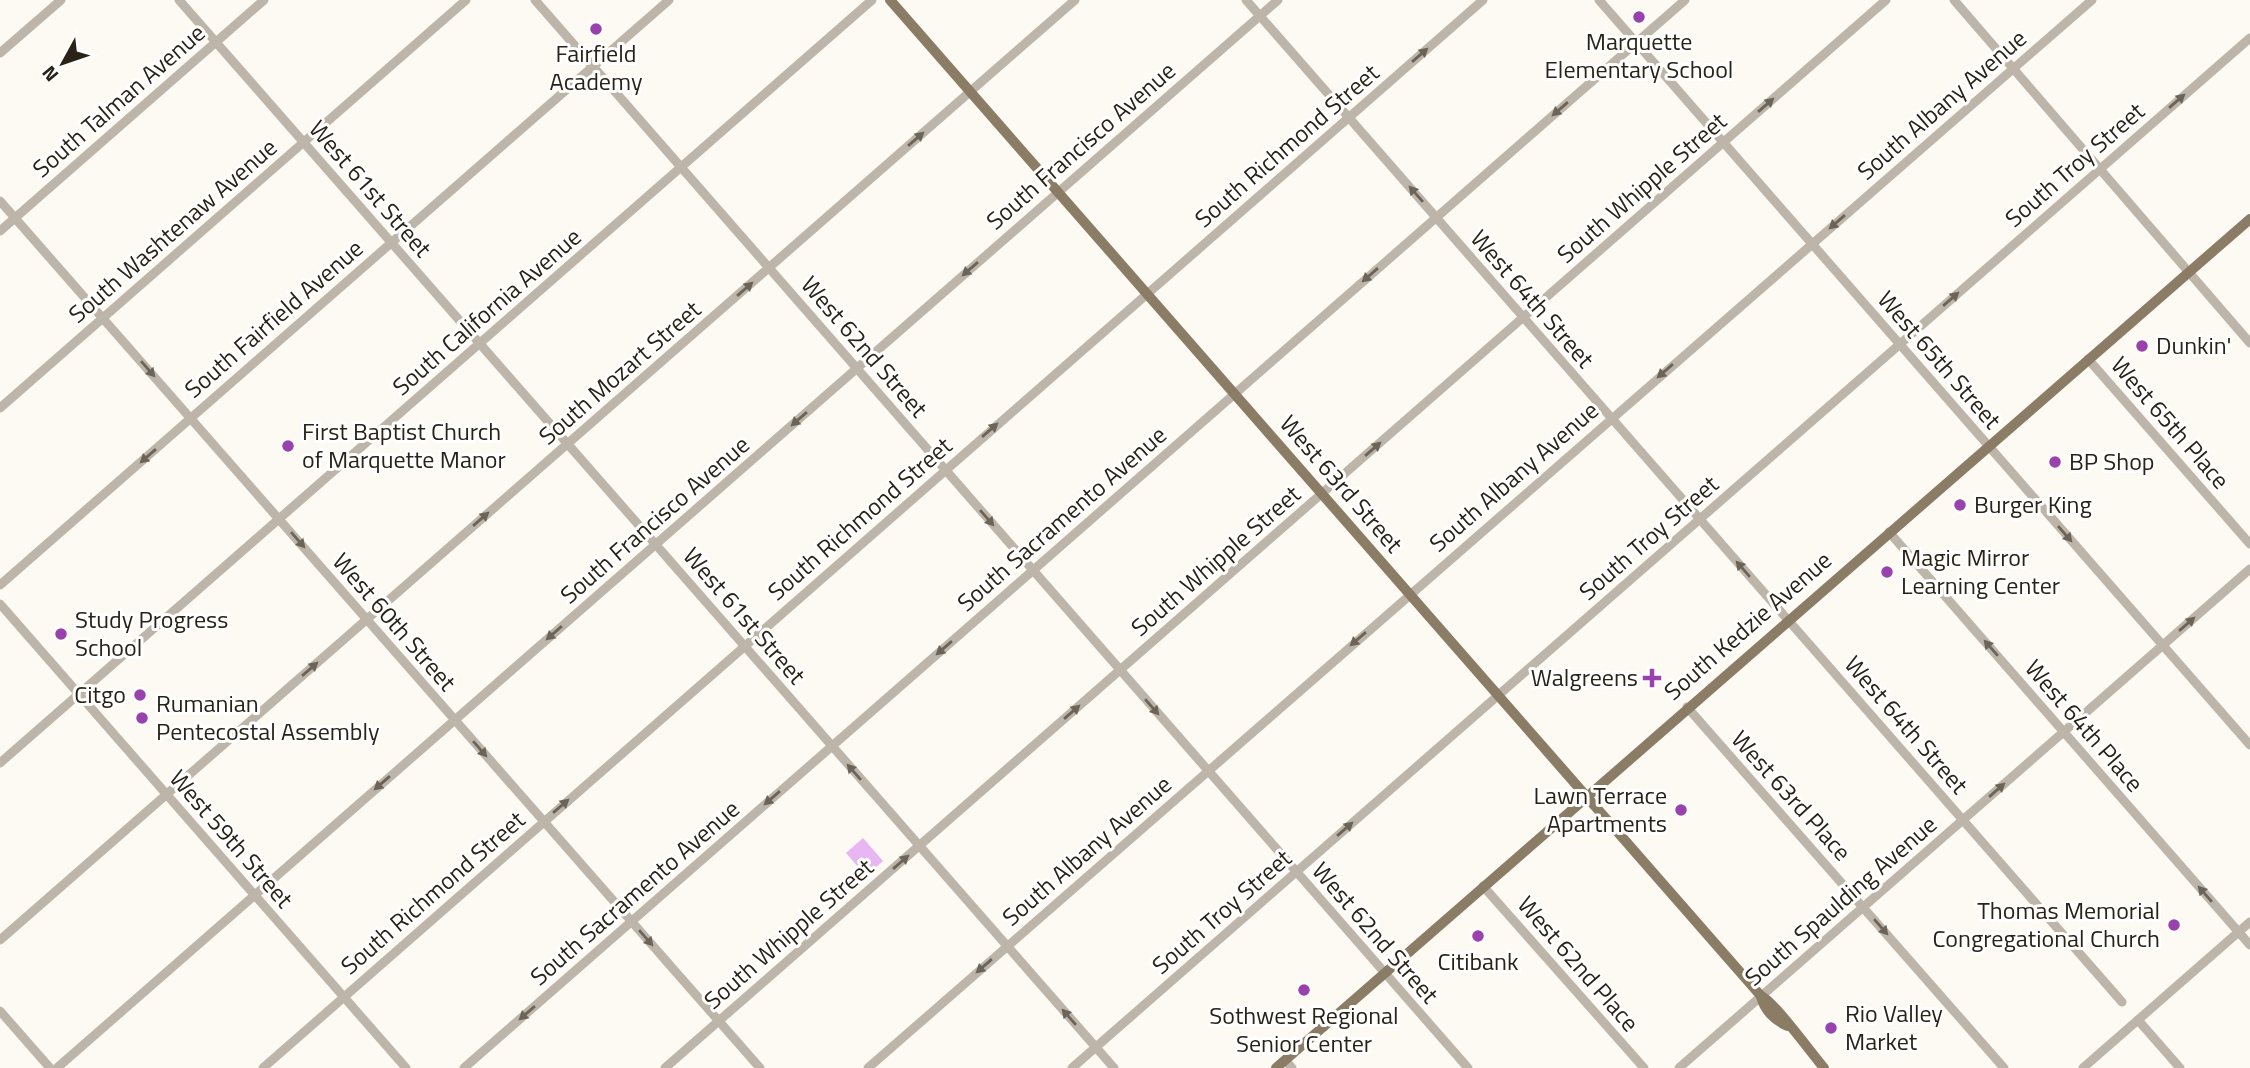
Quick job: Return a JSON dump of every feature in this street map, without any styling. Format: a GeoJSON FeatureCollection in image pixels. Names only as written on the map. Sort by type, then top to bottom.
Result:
{"type":"FeatureCollection","features":[{"type":"Feature","properties":{"kind":"main road","name":"West 63rd Street"},"geometry":{"type":"LineString","coordinates":[[890,0],[1761,996],[1763,1005],[1778,1022],[1788,1026],[1824,1068]]}},
{"type":"Feature","properties":{"kind":"main road","name":"South Kedzie Avenue"},"geometry":{"type":"LineString","coordinates":[[1276,1068],[1289,1064],[1384,973],[2250,219]]}},
{"type":"Feature","properties":{"kind":"street"},"geometry":{"type":"LineString","coordinates":[[0,53],[61,0]]}},
{"type":"Feature","properties":{"kind":"street","name":"West 61st Street"},"geometry":{"type":"LineString","coordinates":[[179,0],[1114,1068]]}},
{"type":"Feature","properties":{"kind":"street","name":"South Talman Avenue"},"geometry":{"type":"LineString","coordinates":[[0,231],[264,0]]}},
{"type":"Feature","properties":{"kind":"street","name":"South Washtenaw Avenue"},"geometry":{"type":"LineString","coordinates":[[0,408],[466,0]]}},
{"type":"Feature","properties":{"kind":"street","name":"West 62nd Street"},"geometry":{"type":"LineString","coordinates":[[535,0],[1468,1068]]}},
{"type":"Feature","properties":{"kind":"street","name":"South Fairfield Avenue"},"geometry":{"type":"LineString","coordinates":[[0,585],[669,0]]}},
{"type":"Feature","properties":{"kind":"street","name":"South California Avenue"},"geometry":{"type":"LineString","coordinates":[[0,763],[872,0]]}},
{"type":"Feature","properties":{"kind":"street","name":"South Mozart Street"},"geometry":{"type":"LineString","coordinates":[[0,940],[1075,0]]}},
{"type":"Feature","properties":{"kind":"street","name":"West 64th Street"},"geometry":{"type":"LineString","coordinates":[[1245,0],[2122,1002]]}},
{"type":"Feature","properties":{"kind":"street","name":"South Francisco Avenue"},"geometry":{"type":"LineString","coordinates":[[57,1068],[1278,0]]}},
{"type":"Feature","properties":{"kind":"street","name":"South Richmond Street"},"geometry":{"type":"LineString","coordinates":[[263,1068],[1483,0]]}},
{"type":"Feature","properties":{"kind":"street","name":"West 65th Street"},"geometry":{"type":"LineString","coordinates":[[1599,0],[2250,745]]}},
{"type":"Feature","properties":{"kind":"street","name":"South Sacramento Avenue"},"geometry":{"type":"LineString","coordinates":[[464,1068],[1685,0]]}},
{"type":"Feature","properties":{"kind":"street","name":"South Whipple Street"},"geometry":{"type":"LineString","coordinates":[[665,1068],[1886,0]]}},
{"type":"Feature","properties":{"kind":"street"},"geometry":{"type":"LineString","coordinates":[[1954,0],[2250,343]]}},
{"type":"Feature","properties":{"kind":"street","name":"South Albany Avenue"},"geometry":{"type":"LineString","coordinates":[[868,1068],[2092,0]]}},
{"type":"Feature","properties":{"kind":"street","name":"South Troy Street"},"geometry":{"type":"LineString","coordinates":[[1073,1068],[2250,38]]}},
{"type":"Feature","properties":{"kind":"street","name":"West 60th Street"},"geometry":{"type":"LineString","coordinates":[[0,201],[760,1068]]}},
{"type":"Feature","properties":{"kind":"street","name":"West 65th Place"},"geometry":{"type":"LineString","coordinates":[[2088,359],[2250,544]]}},
{"type":"Feature","properties":{"kind":"street","name":"West 64th Place"},"geometry":{"type":"LineString","coordinates":[[1889,532],[2250,945]]}},
{"type":"Feature","properties":{"kind":"street","name":"South Spaulding Avenue"},"geometry":{"type":"LineString","coordinates":[[1679,1068],[2250,569]]}},
{"type":"Feature","properties":{"kind":"street","name":"West 59th Street"},"geometry":{"type":"LineString","coordinates":[[0,604],[406,1068]]}},
{"type":"Feature","properties":{"kind":"street","name":"West 63rd Place"},"geometry":{"type":"LineString","coordinates":[[1687,707],[2004,1068]]}},
{"type":"Feature","properties":{"kind":"street","name":"West 62nd Place"},"geometry":{"type":"LineString","coordinates":[[1483,886],[1644,1068]]}},
{"type":"Feature","properties":{"kind":"street"},"geometry":{"type":"LineString","coordinates":[[2083,1068],[2250,922]]}},
{"type":"Feature","properties":{"kind":"street"},"geometry":{"type":"LineString","coordinates":[[0,1012],[50,1068]]}},
{"type":"Feature","properties":{"kind":"street"},"geometry":{"type":"LineString","coordinates":[[2138,1020],[2180,1068]]}},
{"type":"Feature","properties":{"kind":"shaded area"},"geometry":{"type":"Polygon","coordinates":[[[863,838],[883,861],[866,876],[846,853],[863,838]]]}},
{"type":"Feature","properties":{"kind":"place","name":"Marquette Elementary School"},"geometry":{"type":"Point","coordinates":[1639,17]}},
{"type":"Feature","properties":{"kind":"place","name":"Fairfield Academy"},"geometry":{"type":"Point","coordinates":[596,29]}},
{"type":"Feature","properties":{"kind":"place","name":"Dunkin'"},"geometry":{"type":"Point","coordinates":[2142,346]}},
{"type":"Feature","properties":{"kind":"place","name":"First Baptist Church of Marquette Manor"},"geometry":{"type":"Point","coordinates":[288,446]}},
{"type":"Feature","properties":{"kind":"place","name":"BP Shop"},"geometry":{"type":"Point","coordinates":[2055,462]}},
{"type":"Feature","properties":{"kind":"place","name":"Burger King"},"geometry":{"type":"Point","coordinates":[1960,505]}},
{"type":"Feature","properties":{"kind":"place","name":"Magic Mirror Learning Center"},"geometry":{"type":"Point","coordinates":[1887,572]}},
{"type":"Feature","properties":{"kind":"place","name":"Study Progress School"},"geometry":{"type":"Point","coordinates":[61,634]}},
{"type":"Feature","properties":{"kind":"place","name":"Walgreens"},"geometry":{"type":"Point","coordinates":[1652,678]}},
{"type":"Feature","properties":{"kind":"place","name":"Citgo"},"geometry":{"type":"Point","coordinates":[140,695]}},
{"type":"Feature","properties":{"kind":"place","name":"Rumanian Pentecostal Assembly"},"geometry":{"type":"Point","coordinates":[142,718]}},
{"type":"Feature","properties":{"kind":"place","name":"Lawn Terrace Apartments"},"geometry":{"type":"Point","coordinates":[1681,810]}},
{"type":"Feature","properties":{"kind":"place","name":"Thomas Memorial Congregational Church"},"geometry":{"type":"Point","coordinates":[2174,925]}},
{"type":"Feature","properties":{"kind":"place","name":"Citibank"},"geometry":{"type":"Point","coordinates":[1478,936]}},
{"type":"Feature","properties":{"kind":"place","name":"Sothwest Regional Senior Center"},"geometry":{"type":"Point","coordinates":[1304,990]}},
{"type":"Feature","properties":{"kind":"place","name":"Rio Valley Market"},"geometry":{"type":"Point","coordinates":[1831,1028]}}]}
